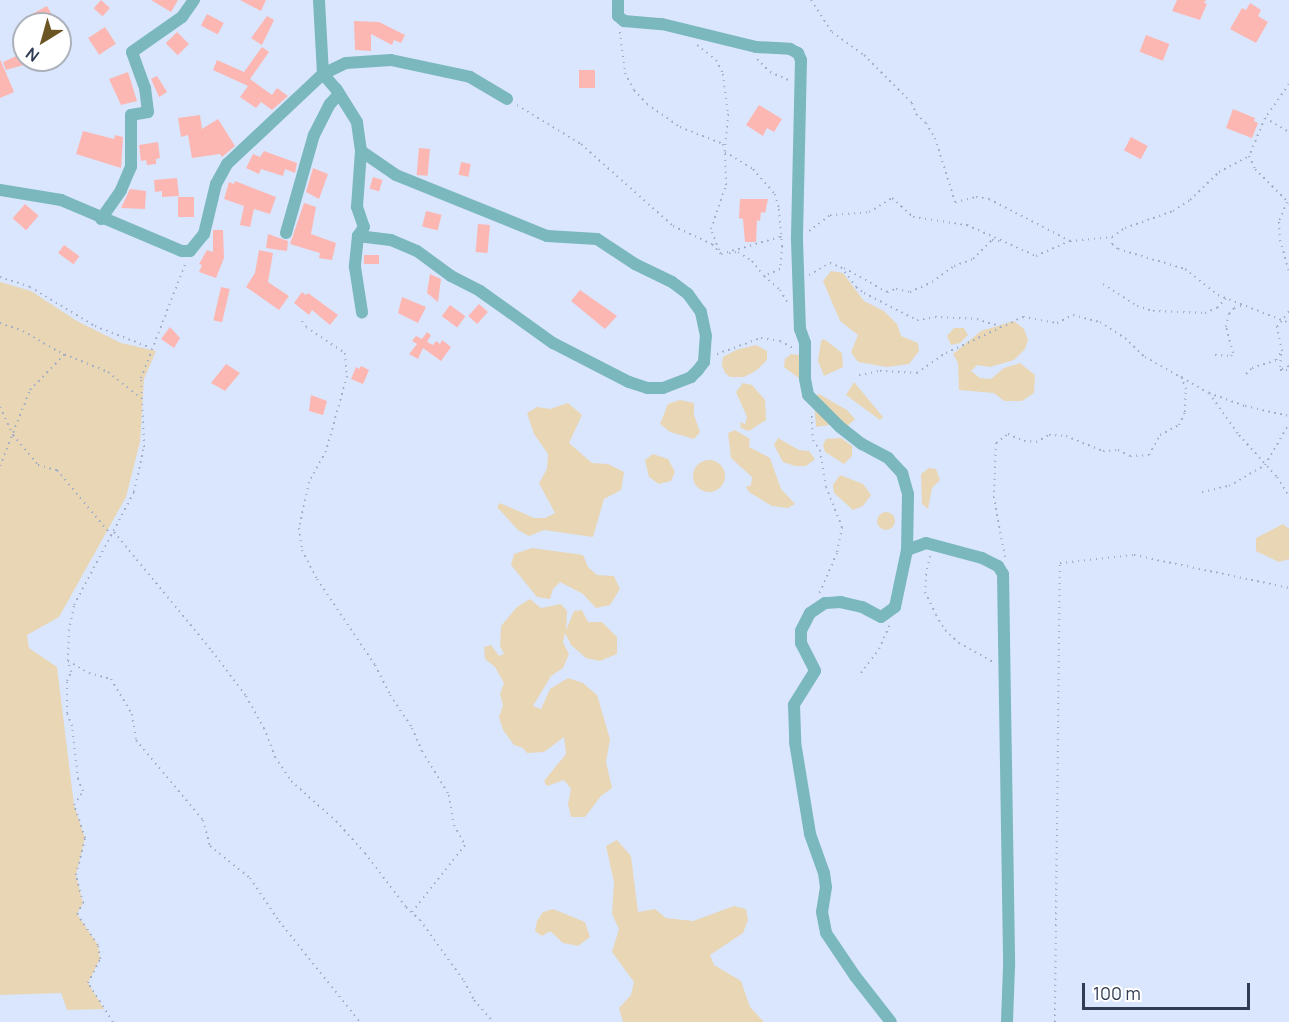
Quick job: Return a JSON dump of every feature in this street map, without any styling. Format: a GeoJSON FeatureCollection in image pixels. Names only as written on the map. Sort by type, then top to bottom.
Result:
{"type":"FeatureCollection","features":[{"type":"Feature","properties":{"kind":"street"},"geometry":{"type":"LineString","coordinates":[[101,219],[121,190],[131,167],[131,115],[148,112],[145,88],[132,52],[182,16],[195,0]]}},
{"type":"Feature","properties":{"kind":"street"},"geometry":{"type":"LineString","coordinates":[[319,0],[323,74],[357,122],[361,151],[357,207],[364,227],[358,236],[355,267],[362,312]]}},
{"type":"Feature","properties":{"kind":"street"},"geometry":{"type":"LineString","coordinates":[[618,0],[618,16],[624,21],[662,24],[756,47],[790,49],[798,53],[801,60],[797,240],[800,329],[805,343],[804,379],[808,395],[840,427],[862,444],[888,458],[902,473],[908,494],[907,550],[895,607],[881,617],[862,607],[841,602],[825,603],[810,613],[801,631],[801,643],[814,671],[794,705],[795,742],[808,823],[826,887],[822,912],[826,933],[891,1022]]}},
{"type":"Feature","properties":{"kind":"street"},"geometry":{"type":"LineString","coordinates":[[0,190],[61,200],[101,219],[182,251],[190,251],[204,234],[216,184],[227,164],[323,74],[346,63],[391,60],[470,76],[507,99]]}},
{"type":"Feature","properties":{"kind":"street"},"geometry":{"type":"LineString","coordinates":[[286,233],[314,135],[330,104],[338,95]]}},
{"type":"Feature","properties":{"kind":"street"},"geometry":{"type":"LineString","coordinates":[[358,236],[391,240],[417,251],[451,276],[480,291],[553,343],[629,382],[647,388],[663,388],[691,377],[704,362],[706,336],[701,312],[688,294],[672,282],[635,264],[597,239],[547,236],[526,229],[396,175],[361,151]]}},
{"type":"Feature","properties":{"kind":"street"},"geometry":{"type":"LineString","coordinates":[[907,550],[926,543],[982,558],[999,568],[1004,574],[1003,667],[1009,967],[1007,1022]]}},
{"type":"Feature","properties":{"kind":"path"},"geometry":{"type":"LineString","coordinates":[[811,0],[832,32],[864,55],[912,103],[916,114],[926,123],[935,138],[955,202],[976,197],[989,199],[1070,241]]}},
{"type":"Feature","properties":{"kind":"path"},"geometry":{"type":"LineString","coordinates":[[618,16],[625,73],[634,90],[662,117],[723,144],[725,152],[753,169],[775,194],[780,208],[782,246],[780,269],[764,276]]}},
{"type":"Feature","properties":{"kind":"path"},"geometry":{"type":"LineString","coordinates":[[692,42],[716,60],[723,74],[728,114],[725,152],[726,185],[711,229],[721,254]]}},
{"type":"Feature","properties":{"kind":"path"},"geometry":{"type":"LineString","coordinates":[[755,55],[762,67],[794,83]]}},
{"type":"Feature","properties":{"kind":"path"},"geometry":{"type":"LineString","coordinates":[[721,254],[780,237],[797,240],[830,215],[869,212],[892,198],[913,217],[967,225],[1036,256],[1070,241],[1112,237],[1125,228],[1173,211],[1190,200],[1219,172],[1249,156],[1266,118],[1289,84]]}},
{"type":"Feature","properties":{"kind":"path"},"geometry":{"type":"LineString","coordinates":[[507,99],[581,144],[674,226],[712,244],[721,254]]}},
{"type":"Feature","properties":{"kind":"path"},"geometry":{"type":"LineString","coordinates":[[1266,118],[1289,132]]}},
{"type":"Feature","properties":{"kind":"path"},"geometry":{"type":"LineString","coordinates":[[1249,156],[1255,169],[1289,203],[1279,222],[1282,250],[1289,272]]}},
{"type":"Feature","properties":{"kind":"path"},"geometry":{"type":"LineString","coordinates":[[1112,237],[1112,244],[1118,249],[1185,269],[1218,295],[1289,323]]}},
{"type":"Feature","properties":{"kind":"path"},"geometry":{"type":"LineString","coordinates":[[798,281],[830,263],[842,267],[887,292],[896,290],[910,292],[932,282],[954,266],[973,259],[992,240],[1009,244]]}},
{"type":"Feature","properties":{"kind":"path"},"geometry":{"type":"LineString","coordinates":[[113,1022],[88,983],[100,959],[98,945],[77,914],[83,903],[76,875],[85,838],[74,805],[83,791],[78,779],[72,726],[67,713],[67,681],[71,672],[68,661],[69,631],[74,605],[134,492],[144,447],[141,426],[141,378],[190,251]]}},
{"type":"Feature","properties":{"kind":"path"},"geometry":{"type":"LineString","coordinates":[[721,254],[738,252],[752,261],[780,290],[784,302],[794,310]]}},
{"type":"Feature","properties":{"kind":"path"},"geometry":{"type":"LineString","coordinates":[[842,267],[856,287],[864,293],[917,320],[935,317],[977,319],[1001,327]]}},
{"type":"Feature","properties":{"kind":"path"},"geometry":{"type":"LineString","coordinates":[[0,277],[30,287],[95,326],[151,348]]}},
{"type":"Feature","properties":{"kind":"path"},"geometry":{"type":"LineString","coordinates":[[1103,284],[1137,306],[1153,311],[1205,312],[1217,308],[1226,298]]}},
{"type":"Feature","properties":{"kind":"path"},"geometry":{"type":"LineString","coordinates":[[1215,354],[1231,356],[1233,352],[1226,327],[1229,314],[1234,308],[1244,305]]}},
{"type":"Feature","properties":{"kind":"path"},"geometry":{"type":"LineString","coordinates":[[1280,370],[1281,351],[1277,327],[1289,311]]}},
{"type":"Feature","properties":{"kind":"path"},"geometry":{"type":"LineString","coordinates":[[859,375],[880,371],[917,373],[946,353],[1023,317],[1057,323],[1073,315],[1100,322],[1125,338],[1145,357],[1209,393],[1245,406],[1289,416]]}},
{"type":"Feature","properties":{"kind":"path"},"geometry":{"type":"LineString","coordinates":[[302,321],[306,327],[345,353],[347,376],[327,451],[309,482],[299,528],[302,550],[317,579],[375,665],[390,695],[412,728],[449,795],[454,825],[465,844],[412,912]]}},
{"type":"Feature","properties":{"kind":"path"},"geometry":{"type":"LineString","coordinates":[[0,323],[22,331],[64,354],[108,372],[142,399]]}},
{"type":"Feature","properties":{"kind":"path"},"geometry":{"type":"LineString","coordinates":[[704,362],[723,351],[761,338],[780,341],[796,349]]}},
{"type":"Feature","properties":{"kind":"path"},"geometry":{"type":"LineString","coordinates":[[1246,374],[1252,368],[1276,360],[1281,351]]}},
{"type":"Feature","properties":{"kind":"path"},"geometry":{"type":"LineString","coordinates":[[0,466],[30,390],[64,354]]}},
{"type":"Feature","properties":{"kind":"path"},"geometry":{"type":"LineString","coordinates":[[1280,370],[1289,366]]}},
{"type":"Feature","properties":{"kind":"path"},"geometry":{"type":"LineString","coordinates":[[1280,370],[1289,370]]}},
{"type":"Feature","properties":{"kind":"path"},"geometry":{"type":"LineString","coordinates":[[999,568],[1006,559],[994,498],[996,443],[1008,434],[1024,441],[1036,442],[1049,435],[1066,436],[1103,451],[1118,450],[1130,456],[1149,455],[1160,435],[1179,424],[1185,411],[1186,389],[1182,376]]}},
{"type":"Feature","properties":{"kind":"path"},"geometry":{"type":"LineString","coordinates":[[1209,393],[1232,426],[1289,496]]}},
{"type":"Feature","properties":{"kind":"path"},"geometry":{"type":"LineString","coordinates":[[810,613],[837,553],[842,527],[826,487],[820,450],[813,440],[813,400]]}},
{"type":"Feature","properties":{"kind":"path"},"geometry":{"type":"LineString","coordinates":[[0,407],[12,432],[38,465],[57,470],[112,536]]}},
{"type":"Feature","properties":{"kind":"path"},"geometry":{"type":"LineString","coordinates":[[1202,492],[1229,486],[1265,465],[1289,424]]}},
{"type":"Feature","properties":{"kind":"path"},"geometry":{"type":"LineString","coordinates":[[114,532],[246,696],[264,728],[275,757],[291,781],[336,821],[412,912],[464,981],[474,1000],[493,1022]]}},
{"type":"Feature","properties":{"kind":"path"},"geometry":{"type":"LineString","coordinates":[[933,545],[926,574],[926,592],[936,615],[945,630],[959,643],[1003,667]]}},
{"type":"Feature","properties":{"kind":"path"},"geometry":{"type":"LineString","coordinates":[[1055,1022],[1060,562],[1134,555],[1289,588]]}},
{"type":"Feature","properties":{"kind":"path"},"geometry":{"type":"LineString","coordinates":[[861,673],[879,650],[895,607]]}},
{"type":"Feature","properties":{"kind":"path"},"geometry":{"type":"LineString","coordinates":[[68,661],[89,673],[111,679],[132,714],[136,740],[203,820],[210,846],[250,878],[279,921],[360,1022]]}},
{"type":"Feature","properties":{"kind":"shaded area"},"geometry":{"type":"Polygon","coordinates":[[[831,271],[843,273],[864,301],[884,311],[897,324],[901,336],[918,343],[919,351],[909,364],[887,367],[858,362],[851,352],[858,335],[840,321],[823,281],[831,271]]]}},
{"type":"Feature","properties":{"kind":"shaded area"},"geometry":{"type":"Polygon","coordinates":[[[0,282],[31,291],[77,321],[121,343],[156,351],[144,379],[140,442],[126,497],[59,617],[27,635],[29,648],[57,667],[74,805],[85,838],[76,875],[83,903],[77,914],[98,945],[100,959],[88,983],[104,1009],[67,1010],[61,993],[0,995],[0,282]]]}},
{"type":"Feature","properties":{"kind":"shaded area"},"geometry":{"type":"Polygon","coordinates":[[[1014,321],[1024,329],[1028,340],[1025,349],[1014,360],[990,367],[977,365],[971,371],[980,378],[991,379],[1004,368],[1020,363],[1035,375],[1034,393],[1022,401],[1004,401],[994,393],[959,390],[958,363],[953,354],[981,331],[1014,321]]]}},
{"type":"Feature","properties":{"kind":"shaded area"},"geometry":{"type":"Polygon","coordinates":[[[954,328],[964,328],[968,335],[960,343],[951,345],[947,336],[954,328]]]}},
{"type":"Feature","properties":{"kind":"shaded area"},"geometry":{"type":"Polygon","coordinates":[[[824,339],[842,353],[843,367],[824,376],[818,361],[821,341],[824,339]]]}},
{"type":"Feature","properties":{"kind":"shaded area"},"geometry":{"type":"Polygon","coordinates":[[[756,345],[767,351],[767,360],[757,370],[744,377],[730,377],[725,373],[722,365],[723,357],[736,350],[756,345]]]}},
{"type":"Feature","properties":{"kind":"shaded area"},"geometry":{"type":"Polygon","coordinates":[[[791,354],[799,355],[804,382],[784,367],[785,359],[791,354]]]}},
{"type":"Feature","properties":{"kind":"shaded area"},"geometry":{"type":"Polygon","coordinates":[[[854,382],[883,417],[880,420],[846,395],[854,382]]]}},
{"type":"Feature","properties":{"kind":"shaded area"},"geometry":{"type":"Polygon","coordinates":[[[743,383],[752,385],[765,400],[766,420],[749,431],[741,428],[740,422],[745,424],[747,417],[736,392],[743,383]]]}},
{"type":"Feature","properties":{"kind":"shaded area"},"geometry":{"type":"Polygon","coordinates":[[[819,394],[847,410],[855,419],[840,433],[835,424],[816,427],[814,397],[819,394]]]}},
{"type":"Feature","properties":{"kind":"shaded area"},"geometry":{"type":"Polygon","coordinates":[[[680,400],[694,403],[694,415],[700,432],[694,439],[670,432],[660,424],[668,404],[680,400]]]}},
{"type":"Feature","properties":{"kind":"shaded area"},"geometry":{"type":"Polygon","coordinates":[[[568,403],[582,415],[569,443],[592,463],[608,464],[624,472],[621,490],[604,499],[593,537],[544,530],[529,536],[518,530],[497,507],[500,503],[534,518],[545,518],[555,513],[539,483],[547,469],[548,454],[534,434],[527,413],[537,407],[550,409],[568,403]]]}},
{"type":"Feature","properties":{"kind":"shaded area"},"geometry":{"type":"Polygon","coordinates":[[[735,430],[750,439],[749,447],[770,458],[781,489],[795,504],[788,508],[772,506],[749,492],[746,487],[751,485],[752,477],[731,458],[728,433],[735,430]]]}},
{"type":"Feature","properties":{"kind":"shaded area"},"geometry":{"type":"Polygon","coordinates":[[[778,438],[799,450],[809,451],[815,459],[806,466],[795,466],[783,462],[774,445],[778,438]]]}},
{"type":"Feature","properties":{"kind":"shaded area"},"geometry":{"type":"Polygon","coordinates":[[[841,438],[852,446],[852,456],[844,464],[825,452],[823,445],[826,439],[841,438]]]}},
{"type":"Feature","properties":{"kind":"shaded area"},"geometry":{"type":"Polygon","coordinates":[[[653,454],[668,459],[675,472],[671,481],[659,484],[649,477],[645,460],[653,454]]]}},
{"type":"Feature","properties":{"kind":"shaded area"},"geometry":{"type":"Polygon","coordinates":[[[709,460],[721,464],[725,476],[721,488],[709,492],[697,488],[693,476],[697,464],[709,460]]]}},
{"type":"Feature","properties":{"kind":"shaded area"},"geometry":{"type":"Polygon","coordinates":[[[929,468],[936,469],[940,480],[932,488],[928,509],[922,504],[921,474],[929,468]]]}},
{"type":"Feature","properties":{"kind":"shaded area"},"geometry":{"type":"Polygon","coordinates":[[[840,475],[863,484],[871,495],[863,506],[853,510],[834,493],[833,485],[840,475]]]}},
{"type":"Feature","properties":{"kind":"shaded area"},"geometry":{"type":"Polygon","coordinates":[[[886,512],[892,515],[895,521],[892,527],[886,530],[880,527],[877,521],[880,515],[886,512]]]}},
{"type":"Feature","properties":{"kind":"shaded area"},"geometry":{"type":"Polygon","coordinates":[[[1283,524],[1289,529],[1289,559],[1279,562],[1256,551],[1256,538],[1283,524]]]}},
{"type":"Feature","properties":{"kind":"shaded area"},"geometry":{"type":"Polygon","coordinates":[[[532,548],[583,555],[588,567],[597,575],[614,576],[620,589],[610,605],[596,608],[583,594],[560,582],[553,589],[550,599],[537,597],[511,565],[514,554],[532,548]]]}},
{"type":"Feature","properties":{"kind":"shaded area"},"geometry":{"type":"Polygon","coordinates":[[[530,599],[541,608],[561,604],[567,611],[566,630],[574,611],[582,610],[588,622],[602,622],[617,637],[617,654],[600,661],[586,658],[571,645],[565,633],[563,642],[569,654],[563,668],[551,676],[533,706],[541,709],[550,689],[568,678],[583,683],[597,695],[610,739],[606,762],[612,788],[601,796],[585,817],[571,817],[568,804],[571,789],[564,780],[547,786],[544,781],[566,754],[564,737],[544,752],[527,753],[523,748],[514,745],[503,730],[499,717],[503,705],[500,694],[504,683],[495,667],[485,659],[484,647],[491,645],[499,656],[504,654],[500,646],[501,626],[517,607],[530,599]]]}},
{"type":"Feature","properties":{"kind":"shaded area"},"geometry":{"type":"Polygon","coordinates":[[[617,840],[631,856],[638,912],[655,909],[666,918],[693,921],[734,906],[746,909],[748,920],[743,933],[710,955],[714,965],[741,981],[750,1007],[764,1022],[623,1022],[619,1008],[631,995],[634,982],[612,952],[619,929],[612,914],[614,882],[606,846],[617,840]]]}},
{"type":"Feature","properties":{"kind":"shaded area"},"geometry":{"type":"Polygon","coordinates":[[[553,909],[585,922],[590,937],[578,946],[563,943],[550,931],[542,936],[535,931],[537,921],[543,912],[553,909]]]}},
{"type":"Feature","properties":{"kind":"building"},"geometry":{"type":"Polygon","coordinates":[[[101,0],[110,8],[103,16],[94,8],[101,0]]]}},
{"type":"Feature","properties":{"kind":"building"},"geometry":{"type":"Polygon","coordinates":[[[151,0],[178,0],[171,12],[151,0]]]}},
{"type":"Feature","properties":{"kind":"building"},"geometry":{"type":"Polygon","coordinates":[[[240,0],[266,0],[261,11],[240,0]]]}},
{"type":"Feature","properties":{"kind":"building"},"geometry":{"type":"Polygon","coordinates":[[[1177,0],[1206,0],[1204,3],[1207,4],[1200,20],[1172,11],[1177,0]]]}},
{"type":"Feature","properties":{"kind":"building"},"geometry":{"type":"Polygon","coordinates":[[[1250,3],[1261,10],[1258,16],[1268,22],[1256,43],[1230,29],[1242,8],[1246,10],[1250,3]]]}},
{"type":"Feature","properties":{"kind":"building"},"geometry":{"type":"Polygon","coordinates":[[[47,6],[50,12],[36,12],[47,6]]]}},
{"type":"Feature","properties":{"kind":"building"},"geometry":{"type":"Polygon","coordinates":[[[207,14],[224,23],[218,34],[201,25],[207,14]]]}},
{"type":"Feature","properties":{"kind":"building"},"geometry":{"type":"Polygon","coordinates":[[[267,16],[274,20],[262,45],[251,38],[267,16]]]}},
{"type":"Feature","properties":{"kind":"building"},"geometry":{"type":"Polygon","coordinates":[[[354,21],[379,22],[405,35],[401,43],[394,40],[392,45],[371,34],[371,51],[355,50],[354,21]]]}},
{"type":"Feature","properties":{"kind":"building"},"geometry":{"type":"Polygon","coordinates":[[[105,27],[116,44],[99,55],[88,38],[105,27]]]}},
{"type":"Feature","properties":{"kind":"building"},"geometry":{"type":"Polygon","coordinates":[[[177,32],[189,44],[178,55],[166,43],[177,32]]]}},
{"type":"Feature","properties":{"kind":"building"},"geometry":{"type":"Polygon","coordinates":[[[1146,35],[1169,44],[1163,61],[1140,52],[1146,35]]]}},
{"type":"Feature","properties":{"kind":"building"},"geometry":{"type":"Polygon","coordinates":[[[262,47],[269,52],[250,79],[272,95],[277,88],[288,96],[272,110],[261,102],[256,108],[240,97],[248,86],[213,70],[217,60],[244,72],[262,47]]]}},
{"type":"Feature","properties":{"kind":"building"},"geometry":{"type":"Polygon","coordinates":[[[12,58],[12,68],[6,70],[3,62],[12,58]]]}},
{"type":"Feature","properties":{"kind":"building"},"geometry":{"type":"Polygon","coordinates":[[[0,59],[14,92],[0,98],[0,59]]]}},
{"type":"Feature","properties":{"kind":"building"},"geometry":{"type":"Polygon","coordinates":[[[579,70],[595,70],[595,88],[579,88],[579,70]]]}},
{"type":"Feature","properties":{"kind":"building"},"geometry":{"type":"Polygon","coordinates":[[[128,72],[137,101],[121,105],[109,79],[128,72]]]}},
{"type":"Feature","properties":{"kind":"building"},"geometry":{"type":"Polygon","coordinates":[[[157,76],[167,92],[159,97],[151,79],[157,76]]]}},
{"type":"Feature","properties":{"kind":"building"},"geometry":{"type":"Polygon","coordinates":[[[759,105],[782,119],[774,132],[767,128],[763,136],[746,125],[759,105]]]}},
{"type":"Feature","properties":{"kind":"building"},"geometry":{"type":"Polygon","coordinates":[[[1233,109],[1255,118],[1254,121],[1258,123],[1252,138],[1226,128],[1233,109]]]}},
{"type":"Feature","properties":{"kind":"building"},"geometry":{"type":"Polygon","coordinates":[[[200,115],[202,129],[218,119],[235,146],[222,157],[220,154],[192,158],[188,135],[181,137],[178,118],[200,115]]]}},
{"type":"Feature","properties":{"kind":"building"},"geometry":{"type":"Polygon","coordinates":[[[83,131],[114,139],[115,135],[123,137],[121,168],[76,154],[83,131]]]}},
{"type":"Feature","properties":{"kind":"building"},"geometry":{"type":"Polygon","coordinates":[[[1131,137],[1148,146],[1141,159],[1124,150],[1131,137]]]}},
{"type":"Feature","properties":{"kind":"building"},"geometry":{"type":"Polygon","coordinates":[[[158,142],[160,158],[156,159],[156,164],[147,165],[146,160],[141,161],[139,145],[158,142]]]}},
{"type":"Feature","properties":{"kind":"building"},"geometry":{"type":"Polygon","coordinates":[[[419,148],[430,149],[428,176],[417,175],[419,148]]]}},
{"type":"Feature","properties":{"kind":"building"},"geometry":{"type":"Polygon","coordinates":[[[264,151],[297,163],[295,173],[285,169],[283,176],[261,169],[259,174],[246,168],[253,154],[260,157],[264,151]]]}},
{"type":"Feature","properties":{"kind":"building"},"geometry":{"type":"Polygon","coordinates":[[[461,162],[471,164],[468,177],[459,175],[461,162]]]}},
{"type":"Feature","properties":{"kind":"building"},"geometry":{"type":"Polygon","coordinates":[[[313,168],[328,174],[319,199],[306,192],[313,168]]]}},
{"type":"Feature","properties":{"kind":"building"},"geometry":{"type":"Polygon","coordinates":[[[373,177],[383,180],[379,191],[369,188],[373,177]]]}},
{"type":"Feature","properties":{"kind":"building"},"geometry":{"type":"Polygon","coordinates":[[[177,178],[179,196],[162,197],[162,191],[155,192],[154,180],[177,178]]]}},
{"type":"Feature","properties":{"kind":"building"},"geometry":{"type":"Polygon","coordinates":[[[235,181],[276,197],[270,214],[254,209],[250,227],[240,225],[244,206],[224,199],[229,182],[234,184],[235,181]]]}},
{"type":"Feature","properties":{"kind":"building"},"geometry":{"type":"Polygon","coordinates":[[[130,189],[146,191],[145,209],[121,208],[130,189]]]}},
{"type":"Feature","properties":{"kind":"building"},"geometry":{"type":"Polygon","coordinates":[[[178,197],[194,197],[194,217],[178,217],[178,197]]]}},
{"type":"Feature","properties":{"kind":"building"},"geometry":{"type":"Polygon","coordinates":[[[740,199],[768,199],[765,213],[761,212],[760,221],[757,220],[756,242],[745,242],[743,219],[739,218],[740,199]]]}},
{"type":"Feature","properties":{"kind":"building"},"geometry":{"type":"Polygon","coordinates":[[[304,203],[316,207],[311,234],[336,243],[332,260],[319,258],[320,253],[290,244],[304,203]]]}},
{"type":"Feature","properties":{"kind":"building"},"geometry":{"type":"Polygon","coordinates":[[[25,204],[39,216],[26,230],[13,218],[25,204]]]}},
{"type":"Feature","properties":{"kind":"building"},"geometry":{"type":"Polygon","coordinates":[[[426,211],[442,215],[438,230],[422,227],[426,211]]]}},
{"type":"Feature","properties":{"kind":"building"},"geometry":{"type":"Polygon","coordinates":[[[478,224],[490,225],[488,253],[476,252],[478,224]]]}},
{"type":"Feature","properties":{"kind":"building"},"geometry":{"type":"Polygon","coordinates":[[[213,230],[223,230],[224,258],[216,278],[199,272],[202,265],[199,264],[207,250],[213,252],[213,230]]]}},
{"type":"Feature","properties":{"kind":"building"},"geometry":{"type":"Polygon","coordinates":[[[268,234],[288,241],[287,251],[266,248],[268,234]]]}},
{"type":"Feature","properties":{"kind":"building"},"geometry":{"type":"Polygon","coordinates":[[[64,245],[79,256],[73,264],[58,253],[64,245]]]}},
{"type":"Feature","properties":{"kind":"building"},"geometry":{"type":"Polygon","coordinates":[[[259,250],[273,253],[268,282],[289,296],[279,310],[246,287],[255,273],[259,250]]]}},
{"type":"Feature","properties":{"kind":"building"},"geometry":{"type":"Polygon","coordinates":[[[364,255],[379,255],[379,264],[364,264],[364,255]]]}},
{"type":"Feature","properties":{"kind":"building"},"geometry":{"type":"Polygon","coordinates":[[[430,274],[441,279],[438,302],[427,293],[430,274]]]}},
{"type":"Feature","properties":{"kind":"building"},"geometry":{"type":"Polygon","coordinates":[[[221,287],[230,289],[222,322],[213,320],[221,287]]]}},
{"type":"Feature","properties":{"kind":"building"},"geometry":{"type":"Polygon","coordinates":[[[580,290],[617,316],[605,329],[571,301],[580,290]]]}},
{"type":"Feature","properties":{"kind":"building"},"geometry":{"type":"Polygon","coordinates":[[[302,292],[306,295],[308,293],[338,315],[330,325],[312,310],[309,315],[294,303],[302,292]]]}},
{"type":"Feature","properties":{"kind":"building"},"geometry":{"type":"Polygon","coordinates":[[[402,297],[426,307],[418,323],[398,313],[402,297]]]}},
{"type":"Feature","properties":{"kind":"building"},"geometry":{"type":"Polygon","coordinates":[[[479,304],[488,312],[477,324],[468,316],[479,304]]]}},
{"type":"Feature","properties":{"kind":"building"},"geometry":{"type":"Polygon","coordinates":[[[450,305],[465,316],[457,327],[442,316],[450,305]]]}},
{"type":"Feature","properties":{"kind":"building"},"geometry":{"type":"Polygon","coordinates":[[[170,327],[180,338],[174,348],[161,339],[170,327]]]}},
{"type":"Feature","properties":{"kind":"building"},"geometry":{"type":"Polygon","coordinates":[[[427,332],[431,335],[427,342],[433,345],[436,341],[440,344],[442,340],[451,347],[441,361],[423,348],[418,359],[409,354],[417,344],[412,341],[416,336],[422,339],[427,332]]]}},
{"type":"Feature","properties":{"kind":"building"},"geometry":{"type":"Polygon","coordinates":[[[226,364],[240,373],[225,391],[211,383],[226,364]]]}},
{"type":"Feature","properties":{"kind":"building"},"geometry":{"type":"Polygon","coordinates":[[[361,366],[369,370],[363,384],[351,379],[356,367],[359,369],[361,366]]]}},
{"type":"Feature","properties":{"kind":"building"},"geometry":{"type":"Polygon","coordinates":[[[311,395],[327,401],[323,415],[309,411],[311,395]]]}}]}
